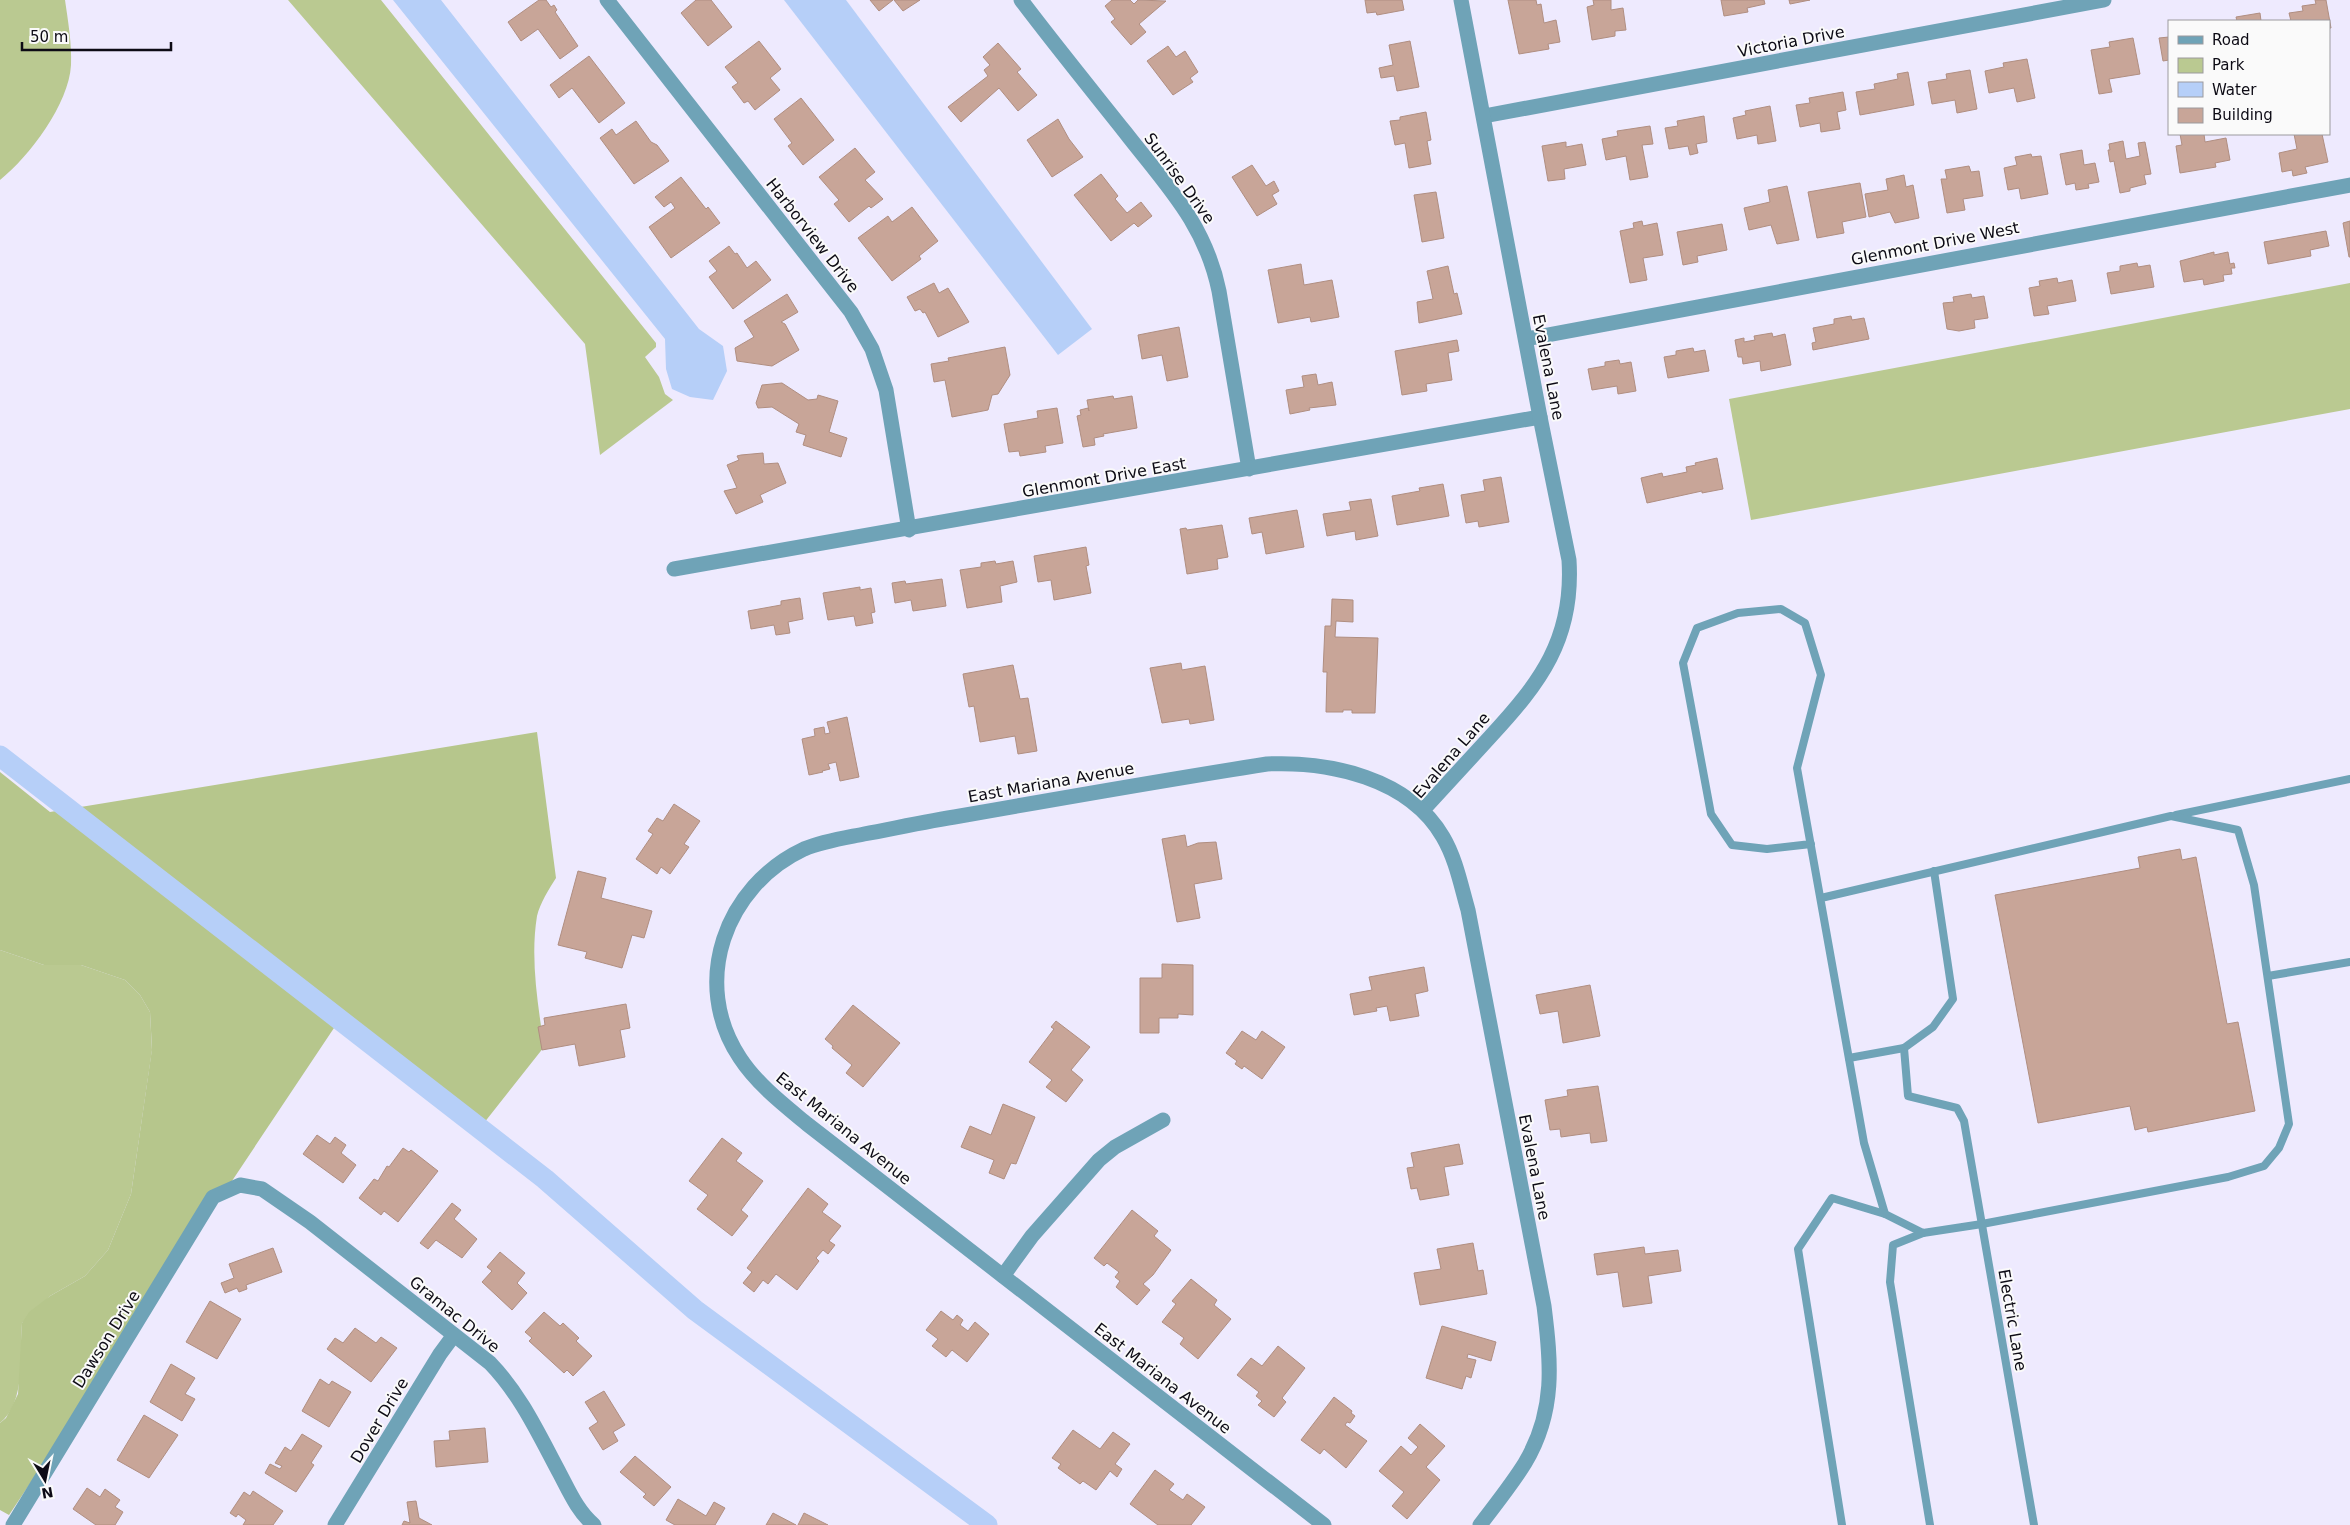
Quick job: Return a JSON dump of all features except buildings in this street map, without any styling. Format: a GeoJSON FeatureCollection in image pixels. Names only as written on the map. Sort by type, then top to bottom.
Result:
{"type":"FeatureCollection","features":[{"type":"Feature","properties":{"kind":"street","name":"Harborview Drive"},"geometry":{"type":"LineString","coordinates":[[607,0],[851,312],[862,330],[872,349],[886,390],[908,530]]}},
{"type":"Feature","properties":{"kind":"street","name":"Sunrise Drive"},"geometry":{"type":"LineString","coordinates":[[1022,0],[1183,206],[1206,246],[1219,291],[1249,469]]}},
{"type":"Feature","properties":{"kind":"street","name":"Evalena Lane"},"geometry":{"type":"LineString","coordinates":[[1461,0],[1569,560],[1568,603],[1562,629],[1541,677],[1525,698],[1423,810],[1443,837],[1452,858],[1468,910],[1542,1296],[1550,1353],[1548,1400],[1535,1444],[1525,1464],[1480,1525]]}},
{"type":"Feature","properties":{"kind":"street","name":"Victoria Drive"},"geometry":{"type":"LineString","coordinates":[[1484,116],[2104,0]]}},
{"type":"Feature","properties":{"kind":"street","name":"Glenmont Drive West"},"geometry":{"type":"LineString","coordinates":[[1526,339],[2350,185]]}},
{"type":"Feature","properties":{"kind":"street","name":"Glenmont Drive East"},"geometry":{"type":"LineString","coordinates":[[674,569],[908,530],[1540,417]]}},
{"type":"Feature","properties":{"kind":"street","name":"East Mariana Avenue"},"geometry":{"type":"LineString","coordinates":[[1324,1525],[795,1114],[753,1076],[739,1057],[721,1017],[717,974],[720,950],[727,928],[737,908],[764,875],[784,860],[826,841],[1267,764],[1308,764],[1361,776],[1397,792],[1423,810]]}},
{"type":"Feature","properties":{"kind":"street"},"geometry":{"type":"LineString","coordinates":[[1004,1276],[1032,1236],[1099,1160],[1115,1146],[1162,1120]]}},
{"type":"Feature","properties":{"kind":"street","name":"Gramac Drive"},"geometry":{"type":"LineString","coordinates":[[240,1185],[262,1189],[310,1222],[490,1363],[505,1378],[520,1400],[575,1502],[594,1525]]}},
{"type":"Feature","properties":{"kind":"street","name":"Dawson Drive"},"geometry":{"type":"LineString","coordinates":[[13,1525],[213,1197],[240,1185]]}},
{"type":"Feature","properties":{"kind":"street","name":"Dover Drive"},"geometry":{"type":"LineString","coordinates":[[335,1525],[440,1354],[454,1335]]}},
{"type":"Feature","properties":{"kind":"lane"},"geometry":{"type":"LineString","coordinates":[[1811,844],[1766,849],[1732,845],[1711,814],[1683,663],[1697,628],[1738,613],[1781,609],[1805,623],[1822,675],[1797,768],[1811,844],[1864,1143],[1885,1214]]}},
{"type":"Feature","properties":{"kind":"lane"},"geometry":{"type":"LineString","coordinates":[[1820,898],[2171,816],[2350,780]]}},
{"type":"Feature","properties":{"kind":"lane"},"geometry":{"type":"LineString","coordinates":[[1930,1525],[1890,1282],[1893,1245],[1923,1233],[1982,1224],[2228,1177],[2264,1166],[2279,1148],[2290,1124],[2254,885],[2238,830],[2171,816]]}},
{"type":"Feature","properties":{"kind":"lane"},"geometry":{"type":"LineString","coordinates":[[1849,1058],[1904,1048],[1933,1027],[1953,998],[1934,871]]}},
{"type":"Feature","properties":{"kind":"lane"},"geometry":{"type":"LineString","coordinates":[[2268,976],[2350,962]]}},
{"type":"Feature","properties":{"kind":"lane","name":"Electric Lane"},"geometry":{"type":"LineString","coordinates":[[1904,1048],[1908,1096],[1957,1108],[1964,1121],[2034,1525]]}},
{"type":"Feature","properties":{"kind":"lane"},"geometry":{"type":"LineString","coordinates":[[1842,1525],[1798,1250],[1832,1198],[1885,1214],[1923,1233]]}},
{"type":"Feature","properties":{"kind":"green space"},"geometry":{"type":"Polygon","coordinates":[[[0,0],[65,0],[70,32],[71,65],[69,80],[63,96],[46,128],[23,158],[0,180],[0,0]]]}},
{"type":"Feature","properties":{"kind":"green space"},"geometry":{"type":"Polygon","coordinates":[[[288,0],[381,0],[656,343],[656,347],[645,357],[659,377],[665,394],[673,400],[600,455],[585,344],[288,0]]]}},
{"type":"Feature","properties":{"kind":"green space"},"geometry":{"type":"Polygon","coordinates":[[[2350,283],[2350,409],[1751,520],[1729,399],[2350,283]]]}},
{"type":"Feature","properties":{"kind":"green space"},"geometry":{"type":"Polygon","coordinates":[[[537,732],[556,878],[540,906],[535,932],[536,982],[544,1047],[480,1128],[336,1025],[9,1515],[0,1510],[0,1423],[6,1418],[18,1394],[22,1323],[29,1312],[50,1296],[85,1276],[108,1250],[131,1194],[152,1049],[150,1012],[140,995],[125,980],[81,965],[44,965],[0,950],[0,772],[50,812],[537,732]]]}},
{"type":"Feature","properties":{"kind":"green space"},"geometry":{"type":"Polygon","coordinates":[[[0,950],[44,965],[81,965],[125,980],[140,995],[150,1012],[152,1050],[131,1194],[108,1250],[85,1276],[50,1296],[22,1323],[18,1390],[8,1414],[0,1423],[0,950]]]}},
{"type":"Feature","properties":{"kind":"water"},"geometry":{"type":"Polygon","coordinates":[[[393,0],[441,0],[699,329],[723,346],[727,371],[713,400],[690,397],[672,389],[666,369],[665,339],[393,0]]]}},
{"type":"Feature","properties":{"kind":"water"},"geometry":{"type":"Polygon","coordinates":[[[784,0],[846,0],[1092,329],[1058,355],[784,0]]]}},
{"type":"Feature","properties":{"kind":"waterway"},"geometry":{"type":"LineString","coordinates":[[0,756],[545,1179],[695,1310],[987,1525]]}}]}
